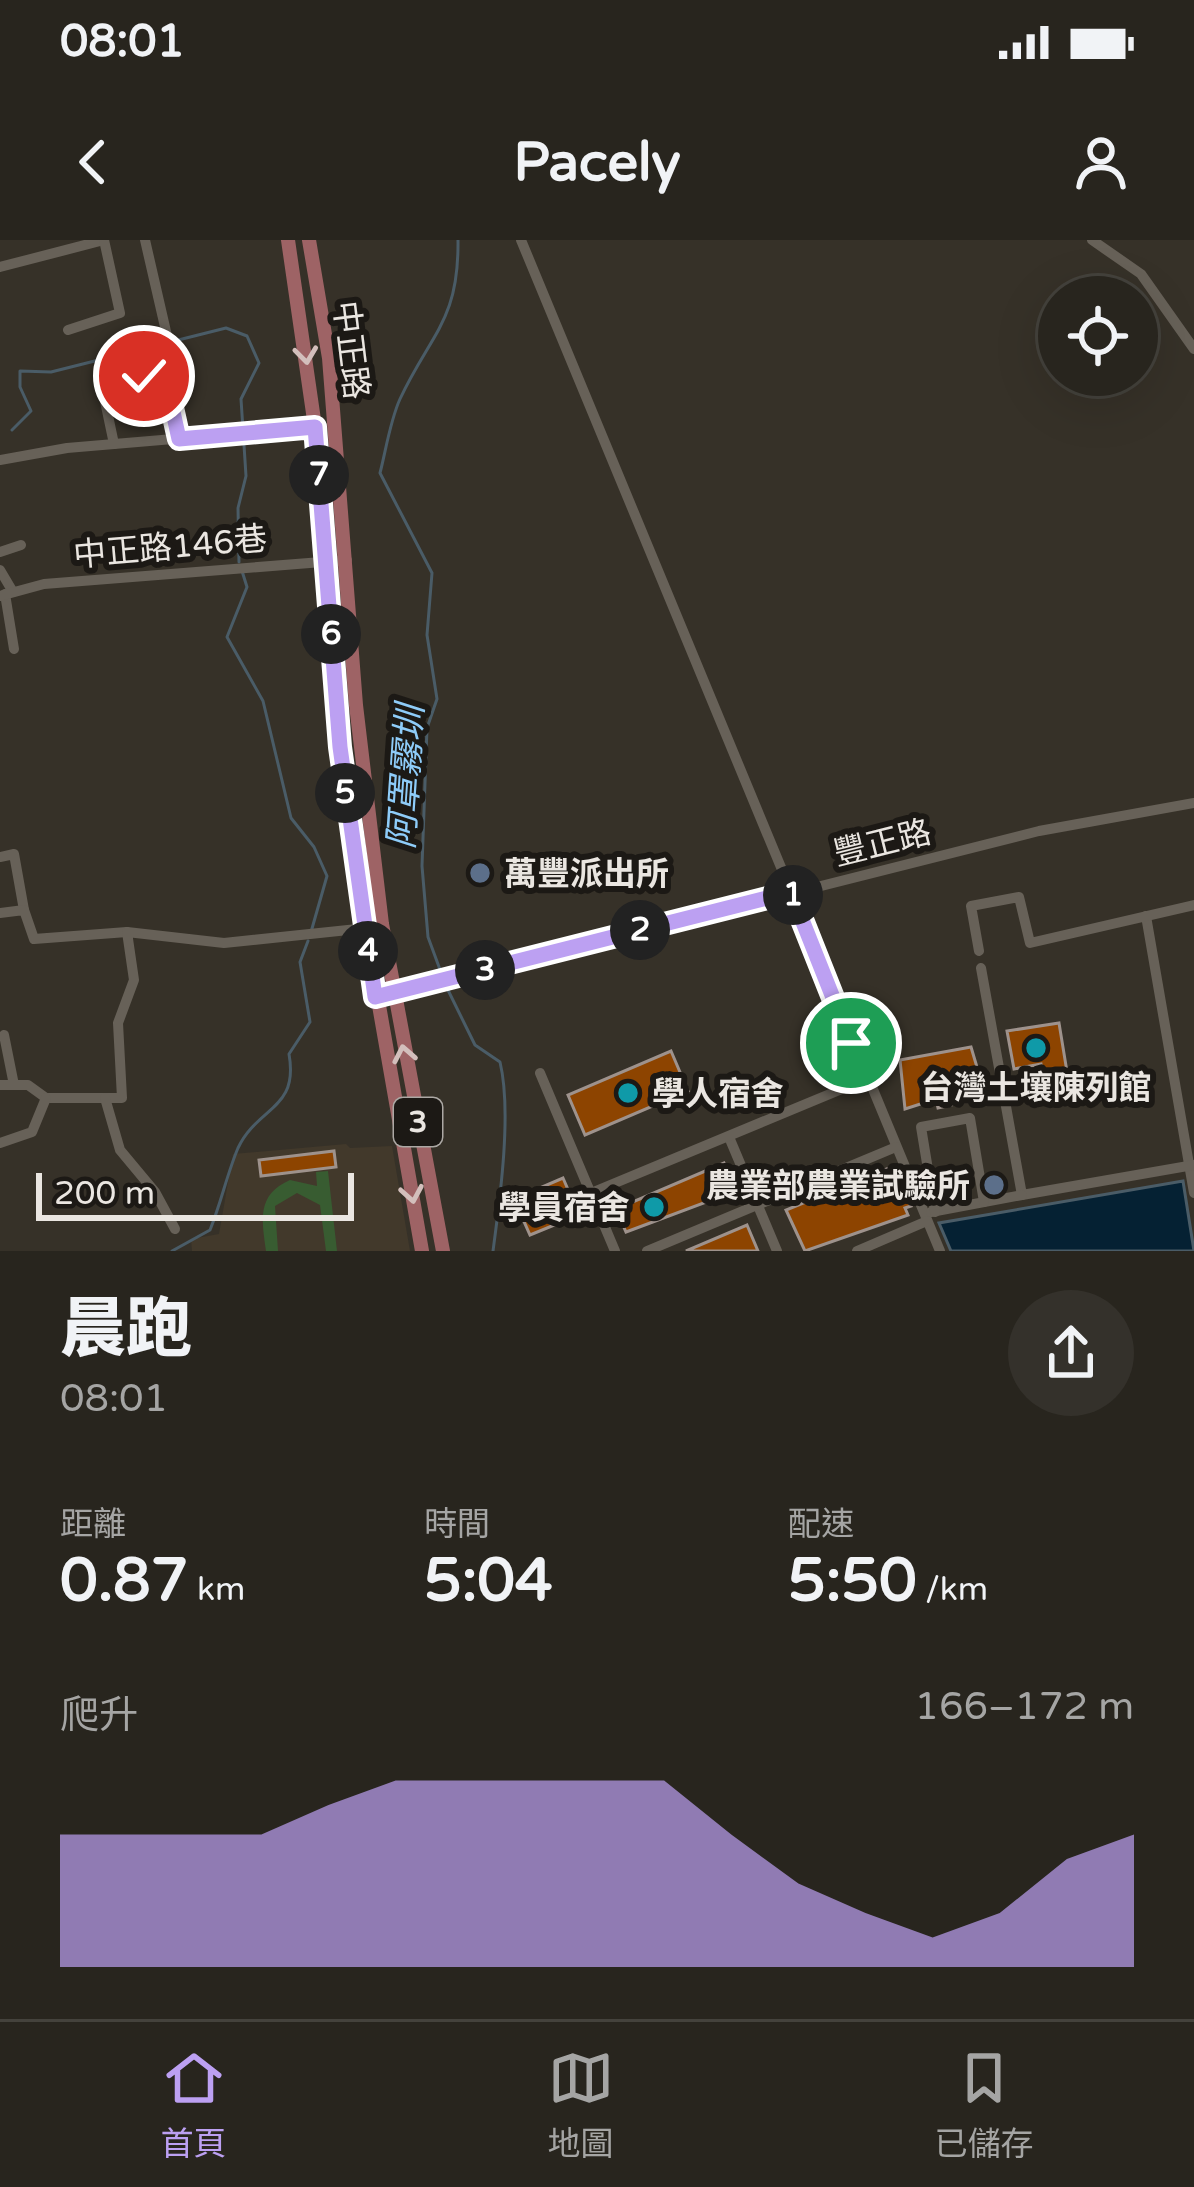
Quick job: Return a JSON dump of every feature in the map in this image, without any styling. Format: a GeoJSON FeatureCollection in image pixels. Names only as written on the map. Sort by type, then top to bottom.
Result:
{"type":"FeatureCollection","features":[{"type":"Feature","properties":{"kind":"main road","name":"中正路"},"geometry":{"type":"LineString","coordinates":[[288,240],[315,427],[340,747],[375,997],[422,1251]]}},
{"type":"Feature","properties":{"kind":"main road","name":"中正路"},"geometry":{"type":"LineString","coordinates":[[309,240],[328,358],[356,705],[382,924],[443,1251]]}},
{"type":"Feature","properties":{"kind":"street"},"geometry":{"type":"LineString","coordinates":[[0,267],[104,240],[120,313],[68,330]]}},
{"type":"Feature","properties":{"kind":"street"},"geometry":{"type":"LineString","coordinates":[[145,240],[168,340]]}},
{"type":"Feature","properties":{"kind":"street"},"geometry":{"type":"LineString","coordinates":[[521,240],[940,1251]]}},
{"type":"Feature","properties":{"kind":"street"},"geometry":{"type":"LineString","coordinates":[[1091,240],[1141,274],[1194,349]]}},
{"type":"Feature","properties":{"kind":"street"},"geometry":{"type":"LineString","coordinates":[[98,368],[114,444]]}},
{"type":"Feature","properties":{"kind":"street"},"geometry":{"type":"LineString","coordinates":[[144,376],[167,385],[179,439]]}},
{"type":"Feature","properties":{"kind":"street"},"geometry":{"type":"LineString","coordinates":[[0,460],[114,444],[315,427]]}},
{"type":"Feature","properties":{"kind":"street"},"geometry":{"type":"LineString","coordinates":[[0,552],[22,545]]}},
{"type":"Feature","properties":{"kind":"street","name":"中正路146巷"},"geometry":{"type":"LineString","coordinates":[[6,594],[44,584],[346,560]]}},
{"type":"Feature","properties":{"kind":"street"},"geometry":{"type":"LineString","coordinates":[[0,570],[14,649]]}},
{"type":"Feature","properties":{"kind":"street","name":"豐正路"},"geometry":{"type":"LineString","coordinates":[[375,997],[1039,831],[1194,803]]}},
{"type":"Feature","properties":{"kind":"street"},"geometry":{"type":"LineString","coordinates":[[0,857],[14,854],[34,940],[127,932],[224,943],[382,924]]}},
{"type":"Feature","properties":{"kind":"street"},"geometry":{"type":"LineString","coordinates":[[979,951],[971,906],[1019,897],[1030,943],[1194,905]]}},
{"type":"Feature","properties":{"kind":"street"},"geometry":{"type":"LineString","coordinates":[[0,914],[24,910]]}},
{"type":"Feature","properties":{"kind":"street"},"geometry":{"type":"LineString","coordinates":[[1146,916],[1194,1193]]}},
{"type":"Feature","properties":{"kind":"street"},"geometry":{"type":"LineString","coordinates":[[0,1085],[28,1085],[46,1098],[122,1098],[118,1023],[134,980],[127,932]]}},
{"type":"Feature","properties":{"kind":"street"},"geometry":{"type":"LineString","coordinates":[[981,968],[1022,1196]]}},
{"type":"Feature","properties":{"kind":"street"},"geometry":{"type":"LineString","coordinates":[[4,1035],[14,1085]]}},
{"type":"Feature","properties":{"kind":"street"},"geometry":{"type":"LineString","coordinates":[[540,1073],[615,1251]]}},
{"type":"Feature","properties":{"kind":"street"},"geometry":{"type":"LineString","coordinates":[[591,1193],[866,1078]]}},
{"type":"Feature","properties":{"kind":"street"},"geometry":{"type":"LineString","coordinates":[[0,1143],[32,1132],[46,1098]]}},
{"type":"Feature","properties":{"kind":"street"},"geometry":{"type":"LineString","coordinates":[[105,1098],[120,1150],[155,1192],[175,1228]]}},
{"type":"Feature","properties":{"kind":"street"},"geometry":{"type":"LineString","coordinates":[[928,1216],[921,1127],[970,1118],[985,1202]]}},
{"type":"Feature","properties":{"kind":"street"},"geometry":{"type":"LineString","coordinates":[[729,1137],[777,1251]]}},
{"type":"Feature","properties":{"kind":"street"},"geometry":{"type":"LineString","coordinates":[[647,1251],[896,1147]]}},
{"type":"Feature","properties":{"kind":"street"},"geometry":{"type":"LineString","coordinates":[[857,1251],[928,1216],[1192,1165]]}},
{"type":"Feature","properties":{"kind":"shaded area"},"geometry":{"type":"Polygon","coordinates":[[[346,1144],[350,1148],[392,1146],[410,1251],[192,1251],[191,1239],[219,1234],[233,1154],[346,1144]]]}},
{"type":"Feature","properties":{"kind":"green space"},"geometry":{"type":"Polygon","coordinates":[[[328,1171],[337,1251],[326,1251],[320,1205],[297,1193],[275,1206],[278,1251],[266,1251],[263,1219],[271,1193],[290,1180],[317,1186],[316,1172],[328,1171]]]}},
{"type":"Feature","properties":{"kind":"water"},"geometry":{"type":"Polygon","coordinates":[[[1183,1181],[1194,1251],[951,1251],[939,1223],[1183,1181]]]}},
{"type":"Feature","properties":{"kind":"building","name":"台灣土壤陳列館"},"geometry":{"type":"Polygon","coordinates":[[[1059,1023],[1068,1078],[1044,1082],[1041,1064],[1014,1069],[1007,1031],[1059,1023]]]}},
{"type":"Feature","properties":{"kind":"building"},"geometry":{"type":"Polygon","coordinates":[[[971,1047],[982,1084],[977,1085],[980,1096],[969,1098],[968,1092],[949,1096],[951,1105],[938,1108],[936,1099],[905,1109],[900,1060],[971,1047]]]}},
{"type":"Feature","properties":{"kind":"building","name":"學人宿舍"},"geometry":{"type":"Polygon","coordinates":[[[671,1051],[688,1091],[585,1135],[568,1095],[671,1051]]]}},
{"type":"Feature","properties":{"kind":"building"},"geometry":{"type":"Polygon","coordinates":[[[334,1151],[336,1167],[261,1176],[259,1160],[334,1151]]]}},
{"type":"Feature","properties":{"kind":"building"},"geometry":{"type":"Polygon","coordinates":[[[724,1163],[736,1191],[626,1232],[616,1209],[724,1163]]]}},
{"type":"Feature","properties":{"kind":"building"},"geometry":{"type":"Polygon","coordinates":[[[894,1166],[911,1206],[905,1208],[908,1215],[805,1251],[786,1210],[894,1166]]]}},
{"type":"Feature","properties":{"kind":"building"},"geometry":{"type":"Polygon","coordinates":[[[563,1178],[579,1215],[530,1235],[514,1199],[563,1178]]]}},
{"type":"Feature","properties":{"kind":"building"},"geometry":{"type":"Polygon","coordinates":[[[747,1225],[758,1251],[686,1251],[747,1225]]]}},
{"type":"Feature","properties":{"kind":"waterway","name":"阿罩霧圳"},"geometry":{"type":"LineString","coordinates":[[442,975],[428,937],[422,866],[427,728],[437,699],[427,635],[432,573],[380,473],[400,399],[448,309],[458,240]]}},
{"type":"Feature","properties":{"kind":"waterway"},"geometry":{"type":"LineString","coordinates":[[12,430],[31,411],[20,387],[20,371],[51,372],[226,328],[247,336],[259,363],[241,399],[246,476],[238,508],[239,562]]}},
{"type":"Feature","properties":{"kind":"waterway"},"geometry":{"type":"LineString","coordinates":[[242,571],[247,587],[227,637],[263,701],[291,818],[314,847],[327,876],[311,932]]}},
{"type":"Feature","properties":{"kind":"waterway"},"geometry":{"type":"LineString","coordinates":[[172,1251],[210,1230],[238,1148],[288,1086],[289,1054],[310,1022],[300,962],[308,941]]}},
{"type":"Feature","properties":{"kind":"waterway","name":"阿罩霧圳"},"geometry":{"type":"LineString","coordinates":[[445,984],[475,1045],[500,1062],[505,1130],[493,1251]]}},
{"type":"Feature","properties":{"kind":"place","name":"萬豐派出所"},"geometry":{"type":"Point","coordinates":[480,873]}},
{"type":"Feature","properties":{"kind":"place","name":"台灣土壤陳列館"},"geometry":{"type":"Point","coordinates":[1036,1048]}},
{"type":"Feature","properties":{"kind":"place","name":"學人宿舍"},"geometry":{"type":"Point","coordinates":[628,1093]}},
{"type":"Feature","properties":{"kind":"place","name":"農業部農業試驗所"},"geometry":{"type":"Point","coordinates":[994,1185]}},
{"type":"Feature","properties":{"kind":"place","name":"學員宿舍"},"geometry":{"type":"Point","coordinates":[654,1207]}},
{"type":"Feature","properties":{"kind":"route"},"geometry":{"type":"LineString","coordinates":[[144,376],[167,385],[179,439],[315,427],[340,747],[375,997],[791,892],[851,1043]]}}]}
